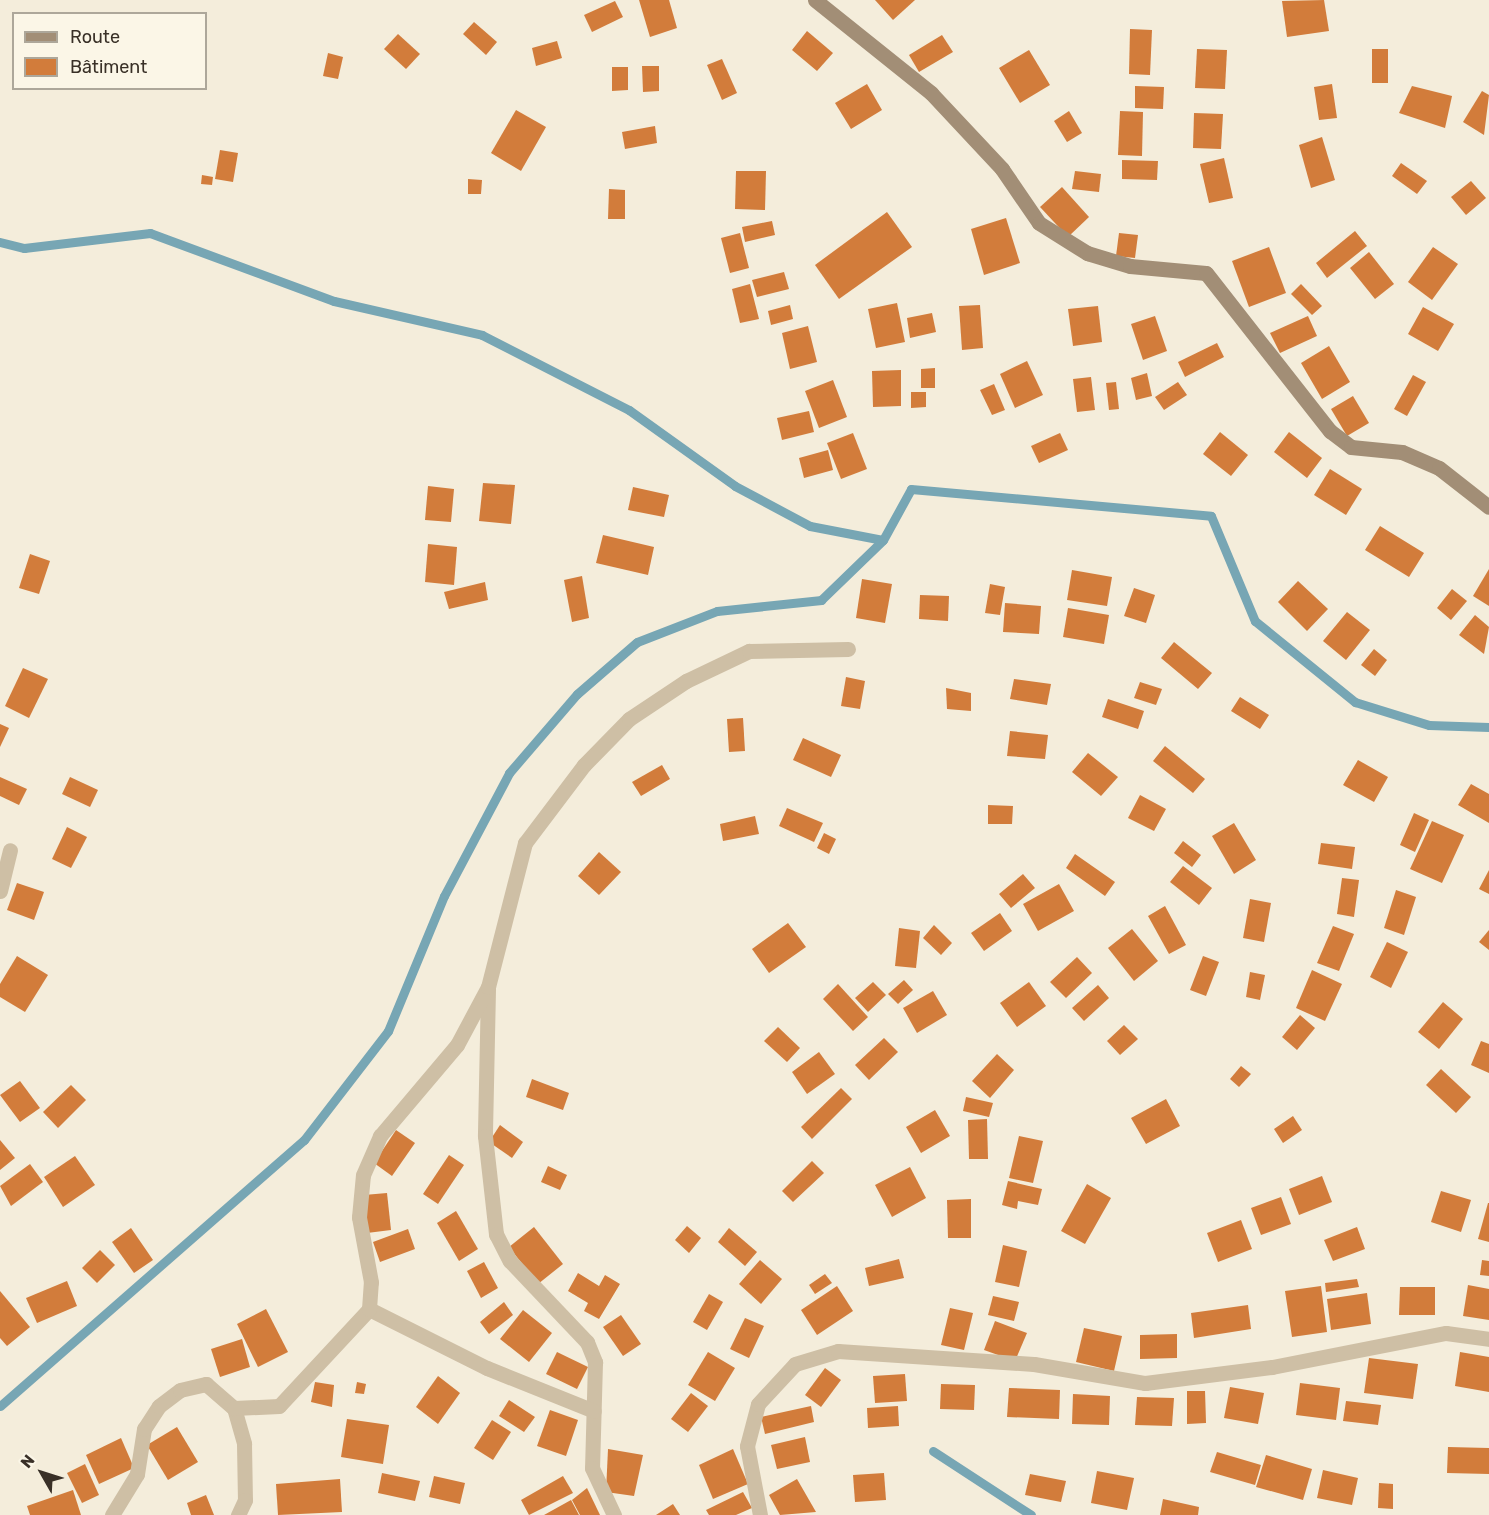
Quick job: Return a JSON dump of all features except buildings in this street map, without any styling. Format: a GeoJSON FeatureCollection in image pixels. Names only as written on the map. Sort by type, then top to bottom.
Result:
{"type":"FeatureCollection","features":[{"type":"Feature","properties":{"kind":"street"},"geometry":{"type":"LineString","coordinates":[[815,0],[931,93],[1002,169],[1039,223],[1087,253],[1130,266],[1206,273],[1330,431],[1351,447],[1402,452],[1439,468],[1489,507]]}},
{"type":"Feature","properties":{"kind":"street"},"geometry":{"type":"LineString","coordinates":[[614,1515],[592,1468],[595,1362],[586,1342],[510,1261],[496,1234],[485,1136],[488,987],[525,843],[584,765],[629,718],[686,681],[749,651],[848,649]]}},
{"type":"Feature","properties":{"kind":"street"},"geometry":{"type":"LineString","coordinates":[[0,891],[10,849]]}},
{"type":"Feature","properties":{"kind":"street"},"geometry":{"type":"LineString","coordinates":[[234,1408],[279,1406],[369,1309],[371,1282],[359,1217],[363,1175],[380,1136],[457,1045],[488,987]]}},
{"type":"Feature","properties":{"kind":"street"},"geometry":{"type":"LineString","coordinates":[[369,1309],[487,1368],[594,1411]]}},
{"type":"Feature","properties":{"kind":"street"},"geometry":{"type":"LineString","coordinates":[[760,1515],[747,1446],[758,1404],[795,1364],[838,1351],[1034,1364],[1145,1383],[1272,1367],[1446,1334],[1489,1339]]}},
{"type":"Feature","properties":{"kind":"street"},"geometry":{"type":"LineString","coordinates":[[112,1515],[137,1474],[144,1429],[159,1406],[180,1390],[206,1384],[234,1408],[244,1444],[245,1500],[238,1515]]}},
{"type":"Feature","properties":{"kind":"waterway"},"geometry":{"type":"LineString","coordinates":[[0,242],[24,248],[150,233],[334,301],[482,335],[629,410],[735,486],[810,526],[883,540]]}},
{"type":"Feature","properties":{"kind":"waterway"},"geometry":{"type":"LineString","coordinates":[[0,1406],[304,1140],[388,1031],[444,896],[509,773],[577,694],[637,642],[717,611],[821,600],[883,540],[911,489],[1211,516],[1255,621],[1355,702],[1429,725],[1489,727]]}},
{"type":"Feature","properties":{"kind":"waterway"},"geometry":{"type":"LineString","coordinates":[[933,1451],[1031,1515]]}}]}
